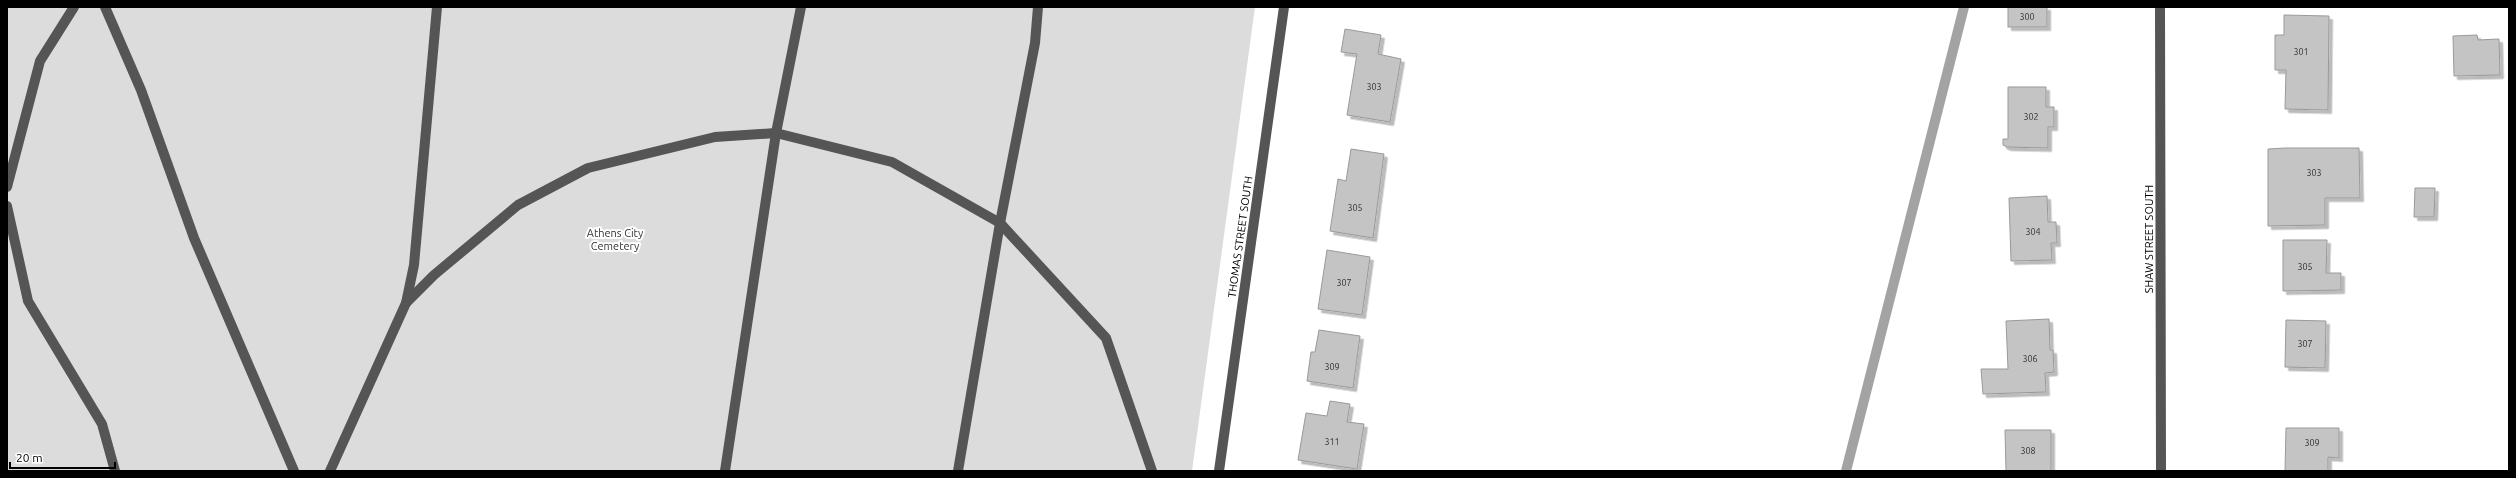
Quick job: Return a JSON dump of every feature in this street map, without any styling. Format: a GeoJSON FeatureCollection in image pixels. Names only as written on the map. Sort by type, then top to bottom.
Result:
{"type":"FeatureCollection","features":[{"type":"Feature","properties":{"kind":"street"},"geometry":{"type":"LineString","coordinates":[[7,187],[40,61],[74,7]]}},
{"type":"Feature","properties":{"kind":"street"},"geometry":{"type":"LineString","coordinates":[[105,7],[141,90],[194,238],[294,471]]}},
{"type":"Feature","properties":{"kind":"street"},"geometry":{"type":"LineString","coordinates":[[330,471],[406,303],[414,266],[437,7]]}},
{"type":"Feature","properties":{"kind":"street"},"geometry":{"type":"LineString","coordinates":[[725,471],[776,133],[801,7]]}},
{"type":"Feature","properties":{"kind":"street"},"geometry":{"type":"LineString","coordinates":[[958,471],[1000,223],[1035,43],[1038,7]]}},
{"type":"Feature","properties":{"kind":"street","name":"THOMAS STREET SOUTH"},"geometry":{"type":"LineString","coordinates":[[1219,471],[1284,7]]}},
{"type":"Feature","properties":{"kind":"street","name":"SHAW STREET SOUTH"},"geometry":{"type":"LineString","coordinates":[[2160,7],[2161,471]]}},
{"type":"Feature","properties":{"kind":"street"},"geometry":{"type":"LineString","coordinates":[[406,303],[434,275],[518,205],[588,168],[714,137],[776,133],[892,162],[1000,223],[1106,338],[1152,471]]}},
{"type":"Feature","properties":{"kind":"street"},"geometry":{"type":"LineString","coordinates":[[7,206],[28,301],[102,424],[115,471]]}},
{"type":"Feature","properties":{"kind":"green space","name":"Athens City Cemetery"},"geometry":{"type":"Polygon","coordinates":[[[7,7],[1255,7],[1192,471],[7,471],[7,7]]]}},
{"type":"Feature","properties":{"kind":"building"},"geometry":{"type":"Polygon","coordinates":[[[2008,7],[2047,7],[2047,27],[2008,27],[2008,7]]]}},
{"type":"Feature","properties":{"kind":"building"},"geometry":{"type":"Polygon","coordinates":[[[2284,15],[2329,16],[2328,110],[2285,109],[2286,70],[2275,70],[2275,35],[2284,35],[2284,15]]]}},
{"type":"Feature","properties":{"kind":"building"},"geometry":{"type":"Polygon","coordinates":[[[1345,29],[1381,35],[1378,54],[1401,59],[1390,122],[1347,115],[1357,54],[1341,52],[1345,29]]]}},
{"type":"Feature","properties":{"kind":"building"},"geometry":{"type":"Polygon","coordinates":[[[2477,35],[2478,40],[2499,39],[2500,75],[2454,76],[2453,36],[2477,35]]]}},
{"type":"Feature","properties":{"kind":"building"},"geometry":{"type":"Polygon","coordinates":[[[2008,87],[2046,87],[2046,107],[2054,107],[2054,127],[2048,127],[2048,148],[2007,147],[2003,145],[2003,139],[2008,139],[2008,87]]]}},
{"type":"Feature","properties":{"kind":"building"},"geometry":{"type":"Polygon","coordinates":[[[2359,148],[2360,198],[2325,198],[2325,225],[2268,226],[2268,149],[2359,148]]]}},
{"type":"Feature","properties":{"kind":"building"},"geometry":{"type":"Polygon","coordinates":[[[1351,149],[1384,154],[1373,238],[1330,231],[1338,179],[1346,181],[1351,149]]]}},
{"type":"Feature","properties":{"kind":"building"},"geometry":{"type":"Polygon","coordinates":[[[2415,188],[2435,188],[2434,217],[2414,217],[2415,188]]]}},
{"type":"Feature","properties":{"kind":"building"},"geometry":{"type":"Polygon","coordinates":[[[2047,196],[2048,222],[2056,222],[2057,243],[2051,243],[2052,260],[2011,261],[2009,198],[2047,196]]]}},
{"type":"Feature","properties":{"kind":"building"},"geometry":{"type":"Polygon","coordinates":[[[2283,240],[2327,240],[2326,273],[2341,273],[2341,290],[2283,291],[2283,240]]]}},
{"type":"Feature","properties":{"kind":"building"},"geometry":{"type":"Polygon","coordinates":[[[1327,250],[1370,257],[1362,315],[1318,309],[1327,250]]]}},
{"type":"Feature","properties":{"kind":"building"},"geometry":{"type":"Polygon","coordinates":[[[2049,319],[2050,350],[2053,350],[2054,372],[2045,373],[2046,392],[1983,394],[1981,369],[2008,369],[2006,321],[2049,319]]]}},
{"type":"Feature","properties":{"kind":"building"},"geometry":{"type":"Polygon","coordinates":[[[2286,320],[2326,321],[2325,368],[2285,367],[2286,320]]]}},
{"type":"Feature","properties":{"kind":"building"},"geometry":{"type":"Polygon","coordinates":[[[1319,330],[1360,336],[1353,388],[1307,381],[1311,352],[1315,352],[1319,330]]]}},
{"type":"Feature","properties":{"kind":"building"},"geometry":{"type":"Polygon","coordinates":[[[1330,401],[1350,404],[1347,422],[1364,424],[1357,469],[1298,460],[1306,413],[1327,416],[1330,401]]]}},
{"type":"Feature","properties":{"kind":"building"},"geometry":{"type":"Polygon","coordinates":[[[2286,428],[2339,428],[2339,458],[2328,457],[2328,471],[2285,471],[2286,428]]]}},
{"type":"Feature","properties":{"kind":"building"},"geometry":{"type":"Polygon","coordinates":[[[2005,430],[2051,430],[2051,471],[2006,471],[2005,430]]]}},
{"type":"Feature","properties":{"kind":"waterway"},"geometry":{"type":"LineString","coordinates":[[1846,471],[1964,7]]}}]}
